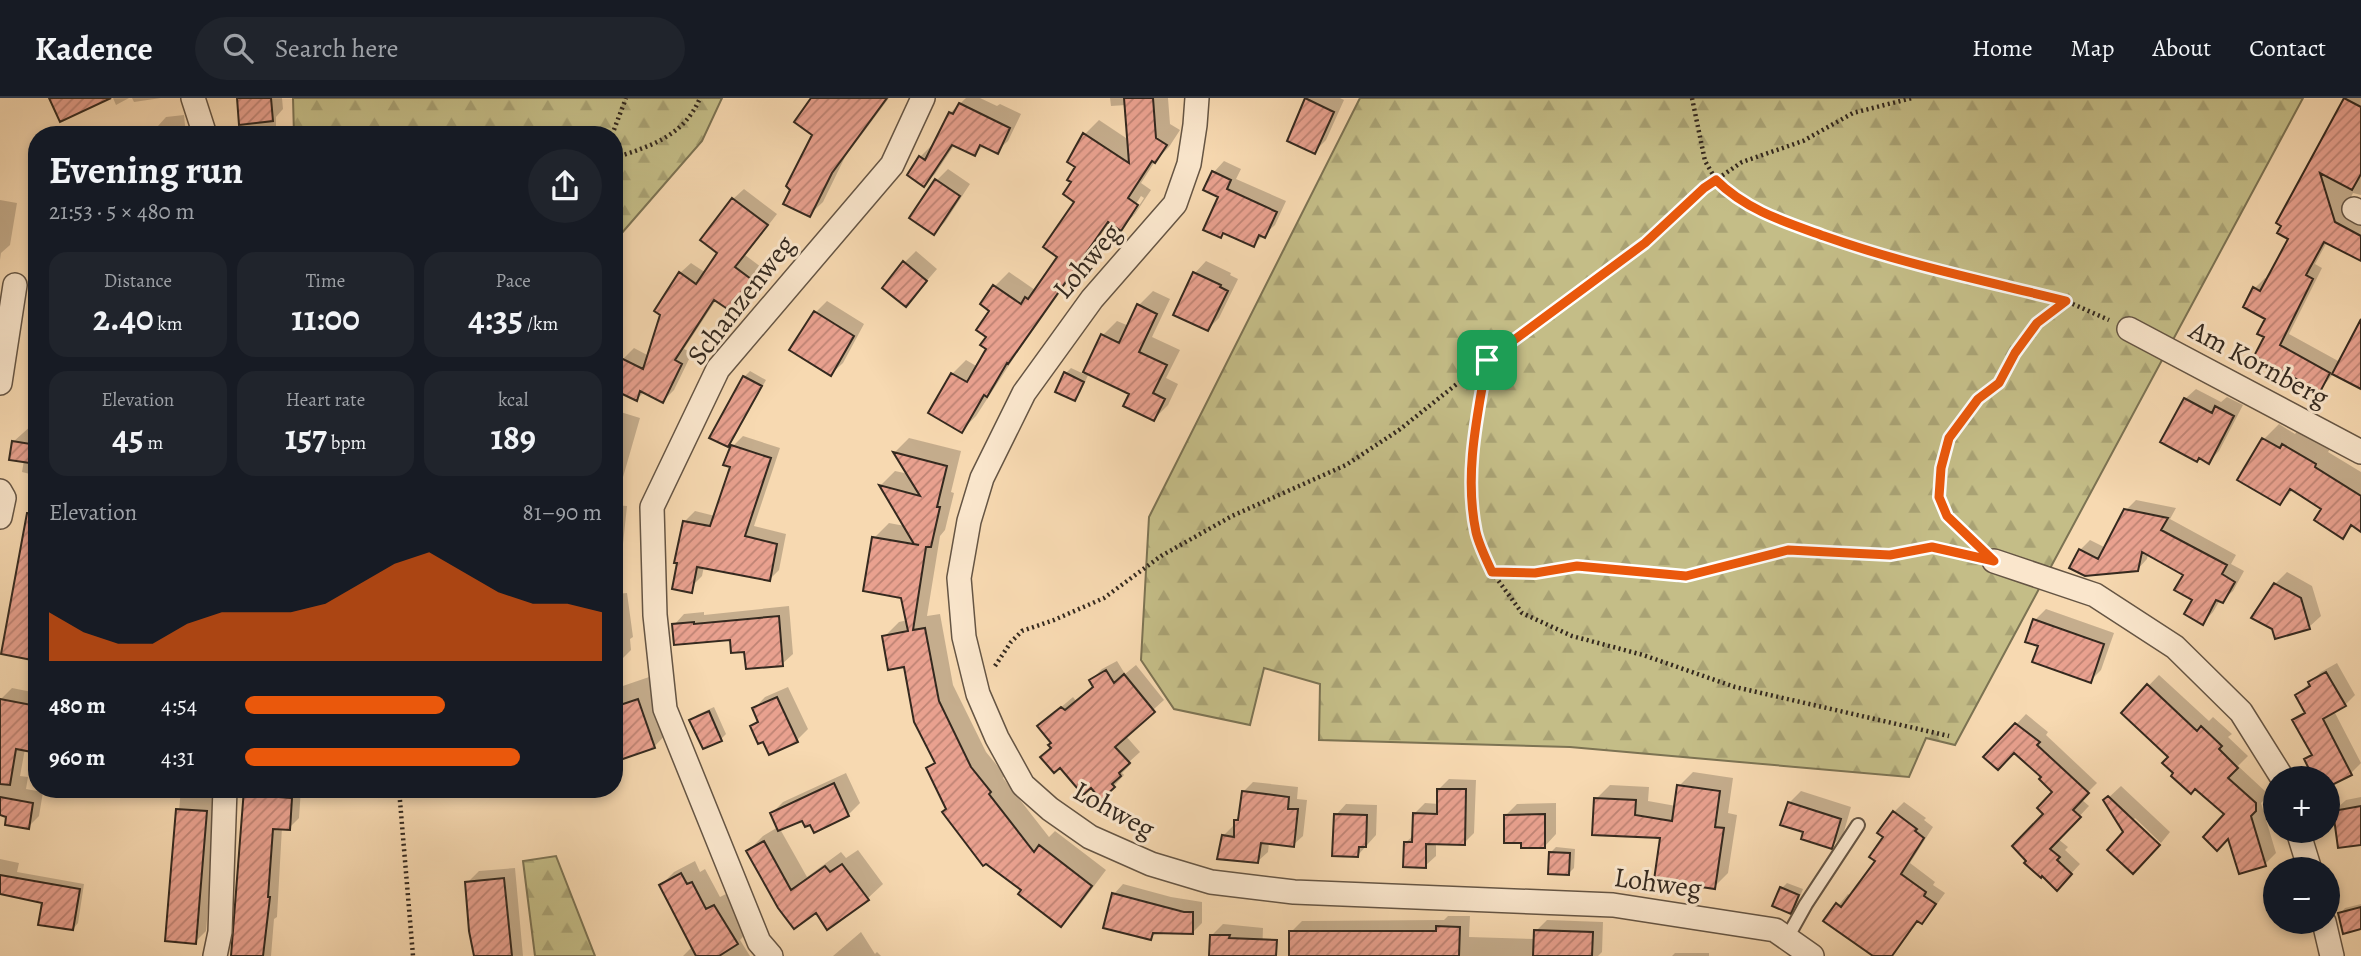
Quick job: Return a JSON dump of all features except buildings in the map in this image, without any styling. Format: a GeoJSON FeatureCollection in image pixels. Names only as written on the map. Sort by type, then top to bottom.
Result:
{"type":"FeatureCollection","features":[{"type":"Feature","properties":{"kind":"street"},"geometry":{"type":"LineString","coordinates":[[193,98],[202,126]]}},
{"type":"Feature","properties":{"kind":"street","name":"Schanzenweg"},"geometry":{"type":"LineString","coordinates":[[771,956],[760,942],[665,709],[655,615],[652,508],[718,369],[892,165],[923,98]]}},
{"type":"Feature","properties":{"kind":"street","name":"Lohweg"},"geometry":{"type":"LineString","coordinates":[[1197,98],[1189,164],[1175,204],[1092,299],[1024,393],[982,478],[969,521],[959,578],[964,637],[978,694],[997,738],[1023,785],[1050,809],[1090,837],[1151,864],[1211,882],[1294,892],[1613,905],[1775,930],[1812,956]]}},
{"type":"Feature","properties":{"kind":"street"},"geometry":{"type":"LineString","coordinates":[[0,383],[15,285]]}},
{"type":"Feature","properties":{"kind":"street","name":"Am Kornberg"},"geometry":{"type":"LineString","coordinates":[[2129,328],[2361,452]]}},
{"type":"Feature","properties":{"kind":"street"},"geometry":{"type":"LineString","coordinates":[[0,491],[4,498],[0,517]]}},
{"type":"Feature","properties":{"kind":"street"},"geometry":{"type":"LineString","coordinates":[[1994,561],[2095,595],[2175,647],[2241,712],[2275,766]]}},
{"type":"Feature","properties":{"kind":"street"},"geometry":{"type":"LineString","coordinates":[[215,956],[220,932],[225,798]]}},
{"type":"Feature","properties":{"kind":"street"},"geometry":{"type":"LineString","coordinates":[[2327,934],[2332,956]]}},
{"type":"Feature","properties":{"kind":"lane"},"geometry":{"type":"LineString","coordinates":[[1787,938],[1805,904],[1858,825]]}},
{"type":"Feature","properties":{"kind":"path"},"geometry":{"type":"LineString","coordinates":[[615,126],[626,98]]}},
{"type":"Feature","properties":{"kind":"path"},"geometry":{"type":"LineString","coordinates":[[623,155],[646,148],[677,132],[695,110],[700,98]]}},
{"type":"Feature","properties":{"kind":"path"},"geometry":{"type":"LineString","coordinates":[[1692,98],[1706,161],[1716,180],[1731,195],[1754,208],[1843,243],[1945,273],[2066,301],[2129,328]]}},
{"type":"Feature","properties":{"kind":"path"},"geometry":{"type":"LineString","coordinates":[[978,694],[1011,642],[1022,631],[1104,598],[1161,556],[1233,516],[1346,465],[1399,430],[1487,360],[1645,243],[1704,188],[1742,162],[1803,141],[1853,113],[1912,98]]}},
{"type":"Feature","properties":{"kind":"path"},"geometry":{"type":"LineString","coordinates":[[1994,561],[1947,516],[1939,497],[1941,468],[1949,438],[1978,399],[1999,383],[2015,353],[2037,323],[2066,301]]}},
{"type":"Feature","properties":{"kind":"path"},"geometry":{"type":"LineString","coordinates":[[1487,360],[1472,450],[1471,491],[1476,533],[1492,572],[1522,613],[1572,636],[1643,655],[1735,687],[1950,736]]}},
{"type":"Feature","properties":{"kind":"path"},"geometry":{"type":"LineString","coordinates":[[1492,572],[1535,573],[1577,566],[1686,576],[1788,550],[1890,555],[1932,547],[1994,561]]}},
{"type":"Feature","properties":{"kind":"path"},"geometry":{"type":"LineString","coordinates":[[400,798],[413,956]]}},
{"type":"Feature","properties":{"kind":"green space"},"geometry":{"type":"Polygon","coordinates":[[[293,98],[722,98],[702,141],[623,232],[623,126],[294,126],[293,98]]]}},
{"type":"Feature","properties":{"kind":"green space"},"geometry":{"type":"Polygon","coordinates":[[[1360,98],[2303,98],[1955,745],[1926,738],[1909,777],[1570,747],[1319,740],[1320,684],[1264,668],[1250,725],[1174,709],[1141,660],[1149,517],[1360,98]]]}},
{"type":"Feature","properties":{"kind":"green space"},"geometry":{"type":"Polygon","coordinates":[[[556,856],[595,956],[535,956],[523,861],[556,856]]]}},
{"type":"Feature","properties":{"kind":"route"},"geometry":{"type":"LineString","coordinates":[[1716,180],[1731,195],[1754,208],[1843,243],[1945,273],[2066,301],[2037,323],[2015,353],[1999,383],[1978,399],[1949,438],[1941,468],[1939,497],[1947,516],[1994,561],[1932,547],[1890,555],[1788,550],[1686,576],[1577,566],[1535,573],[1492,572],[1476,533],[1471,491],[1472,450],[1487,360],[1645,243],[1716,180]]}}]}
